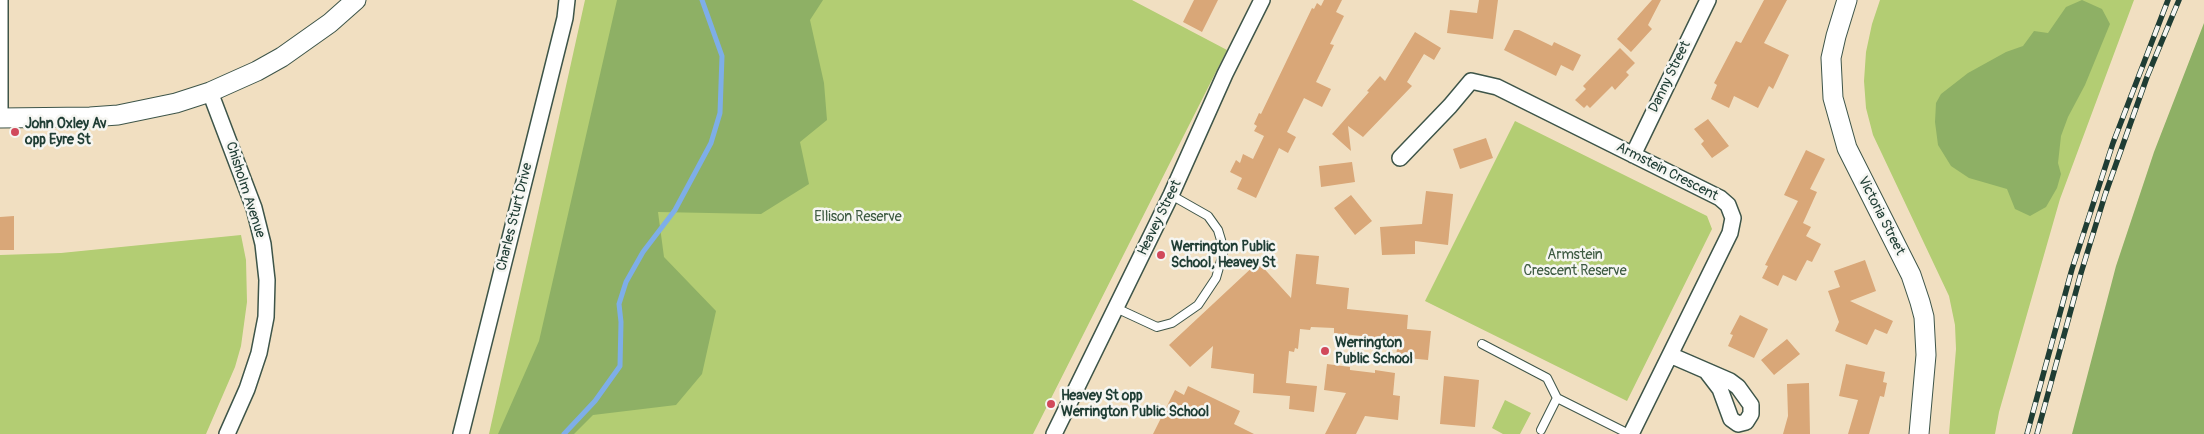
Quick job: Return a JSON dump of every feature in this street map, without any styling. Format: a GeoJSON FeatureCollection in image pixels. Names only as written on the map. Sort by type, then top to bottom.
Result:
{"type":"FeatureCollection","features":[{"type":"Feature","properties":{"kind":"street"},"geometry":{"type":"LineString","coordinates":[[0,0],[0,118],[118,115],[176,103],[210,92],[257,71],[282,57],[356,0]]}},
{"type":"Feature","properties":{"kind":"street","name":"Charles Sturt Drive"},"geometry":{"type":"LineString","coordinates":[[461,434],[565,18],[567,0]]}},
{"type":"Feature","properties":{"kind":"street","name":"Heavey Street"},"geometry":{"type":"LineString","coordinates":[[1054,434],[1171,195],[1225,74],[1262,0]]}},
{"type":"Feature","properties":{"kind":"street","name":"Danny Street"},"geometry":{"type":"LineString","coordinates":[[1633,155],[1708,0]]}},
{"type":"Feature","properties":{"kind":"street","name":"Victoria Street"},"geometry":{"type":"LineString","coordinates":[[1847,0],[1831,58],[1833,98],[1847,148],[1911,275],[1924,317],[1926,354],[1919,434]]}},
{"type":"Feature","properties":{"kind":"street","name":"Armstein Crescent"},"geometry":{"type":"LineString","coordinates":[[1400,158],[1450,106],[1470,80],[1497,87],[1720,198],[1732,212],[1730,233],[1630,434]]}},
{"type":"Feature","properties":{"kind":"street","name":"Chisholm Avenue"},"geometry":{"type":"LineString","coordinates":[[210,92],[254,208],[263,244],[267,280],[266,317],[259,353],[247,389],[227,434]]}},
{"type":"Feature","properties":{"kind":"street"},"geometry":{"type":"LineString","coordinates":[[1670,355],[1707,372]]}},
{"type":"Feature","properties":{"kind":"lane"},"geometry":{"type":"LineString","coordinates":[[1116,308],[1157,328],[1172,323],[1198,305],[1216,278],[1222,263],[1224,250],[1218,230],[1208,216],[1171,195]]}},
{"type":"Feature","properties":{"kind":"lane"},"geometry":{"type":"LineString","coordinates":[[1482,344],[1547,378],[1556,398],[1630,434]]}},
{"type":"Feature","properties":{"kind":"lane"},"geometry":{"type":"LineString","coordinates":[[1541,430],[1556,398]]}},
{"type":"Feature","properties":{"kind":"green space","name":"Ellison Reserve"},"geometry":{"type":"Polygon","coordinates":[[[585,0],[1132,0],[1227,50],[1033,434],[489,434],[585,0]]]}},
{"type":"Feature","properties":{"kind":"green space"},"geometry":{"type":"Polygon","coordinates":[[[617,0],[823,0],[810,20],[824,83],[827,120],[800,142],[809,184],[761,214],[658,212],[664,257],[716,311],[702,374],[676,405],[593,415],[574,434],[498,434],[539,341],[617,0]]]}},
{"type":"Feature","properties":{"kind":"green space"},"geometry":{"type":"Polygon","coordinates":[[[1880,0],[2134,0],[2060,199],[1999,412],[1995,434],[1949,434],[1956,349],[1955,325],[1949,296],[1873,135],[1866,108],[1864,81],[1866,52],[1880,0]]]}},
{"type":"Feature","properties":{"kind":"green space"},"geometry":{"type":"Polygon","coordinates":[[[2082,0],[2102,9],[2110,24],[2085,85],[2068,117],[2061,136],[2058,163],[2061,174],[2057,188],[2046,207],[2030,216],[2015,209],[2007,189],[1969,178],[1951,166],[1938,145],[1935,122],[1936,103],[1941,94],[1968,73],[2006,52],[2023,46],[2034,31],[2048,33],[2066,7],[2082,0]]]}},
{"type":"Feature","properties":{"kind":"green space"},"geometry":{"type":"Polygon","coordinates":[[[2204,23],[2204,434],[2072,434],[2116,266],[2154,152],[2204,23]]]}},
{"type":"Feature","properties":{"kind":"green space","name":"Armstein Crescent Reserve"},"geometry":{"type":"Polygon","coordinates":[[[1515,121],[1707,216],[1712,229],[1627,401],[1425,301],[1515,121]]]}},
{"type":"Feature","properties":{"kind":"green space"},"geometry":{"type":"Polygon","coordinates":[[[241,235],[246,260],[247,302],[241,346],[235,367],[206,434],[0,434],[0,255],[61,253],[241,235]]]}},
{"type":"Feature","properties":{"kind":"green space"},"geometry":{"type":"Polygon","coordinates":[[[1505,400],[1531,413],[1520,434],[1503,434],[1492,428],[1505,400]]]}},
{"type":"Feature","properties":{"kind":"building"},"geometry":{"type":"Polygon","coordinates":[[[1194,0],[1218,0],[1202,32],[1183,22],[1194,0]]]}},
{"type":"Feature","properties":{"kind":"building"},"geometry":{"type":"Polygon","coordinates":[[[1324,0],[1342,0],[1336,12],[1344,16],[1330,44],[1334,45],[1316,82],[1331,89],[1322,107],[1304,98],[1287,132],[1296,137],[1288,153],[1279,148],[1256,198],[1237,189],[1242,178],[1230,172],[1236,160],[1240,163],[1243,154],[1253,159],[1264,136],[1254,131],[1257,126],[1254,124],[1259,113],[1261,114],[1312,8],[1314,9],[1317,3],[1321,6],[1324,0]]]}},
{"type":"Feature","properties":{"kind":"building"},"geometry":{"type":"Polygon","coordinates":[[[1479,0],[1498,0],[1493,39],[1447,33],[1450,10],[1477,13],[1479,0]]]}},
{"type":"Feature","properties":{"kind":"building"},"geometry":{"type":"Polygon","coordinates":[[[1652,0],[1661,0],[1648,25],[1652,29],[1631,52],[1617,39],[1652,0]]]}},
{"type":"Feature","properties":{"kind":"building"},"geometry":{"type":"Polygon","coordinates":[[[1764,0],[1787,0],[1764,43],[1789,55],[1773,89],[1769,86],[1758,108],[1734,96],[1729,108],[1711,99],[1717,85],[1714,83],[1736,41],[1741,43],[1764,0]]]}},
{"type":"Feature","properties":{"kind":"building"},"geometry":{"type":"Polygon","coordinates":[[[1514,30],[1519,30],[1552,46],[1554,42],[1581,55],[1573,71],[1561,65],[1556,76],[1504,50],[1514,30]]]}},
{"type":"Feature","properties":{"kind":"building"},"geometry":{"type":"Polygon","coordinates":[[[1415,32],[1441,48],[1434,60],[1424,54],[1407,82],[1412,86],[1363,137],[1348,126],[1351,151],[1332,134],[1369,92],[1367,91],[1380,76],[1385,81],[1415,32]]]}},
{"type":"Feature","properties":{"kind":"building"},"geometry":{"type":"Polygon","coordinates":[[[1620,48],[1635,63],[1626,72],[1629,75],[1615,90],[1612,86],[1590,108],[1587,105],[1584,108],[1575,100],[1586,89],[1583,86],[1620,48]]]}},
{"type":"Feature","properties":{"kind":"building"},"geometry":{"type":"Polygon","coordinates":[[[1708,119],[1729,146],[1712,158],[1701,144],[1704,141],[1694,129],[1708,119]]]}},
{"type":"Feature","properties":{"kind":"building"},"geometry":{"type":"Polygon","coordinates":[[[1486,138],[1493,158],[1460,169],[1453,149],[1486,138]]]}},
{"type":"Feature","properties":{"kind":"building"},"geometry":{"type":"Polygon","coordinates":[[[1806,150],[1825,159],[1810,189],[1817,192],[1803,223],[1811,227],[1806,236],[1821,244],[1812,262],[1807,260],[1796,281],[1783,275],[1778,286],[1762,278],[1768,266],[1765,265],[1798,201],[1784,195],[1806,150]]]}},
{"type":"Feature","properties":{"kind":"building"},"geometry":{"type":"Polygon","coordinates":[[[1352,162],[1355,182],[1321,187],[1319,166],[1352,162]]]}},
{"type":"Feature","properties":{"kind":"building"},"geometry":{"type":"Polygon","coordinates":[[[1426,191],[1453,194],[1448,245],[1415,241],[1415,254],[1382,255],[1380,227],[1422,224],[1426,191]]]}},
{"type":"Feature","properties":{"kind":"building"},"geometry":{"type":"Polygon","coordinates":[[[1351,195],[1372,221],[1355,235],[1334,208],[1351,195]]]}},
{"type":"Feature","properties":{"kind":"building"},"geometry":{"type":"Polygon","coordinates":[[[14,216],[14,250],[0,250],[0,217],[14,216]]]}},
{"type":"Feature","properties":{"kind":"building"},"geometry":{"type":"Polygon","coordinates":[[[1296,254],[1319,256],[1316,284],[1349,288],[1347,309],[1408,315],[1407,329],[1431,331],[1428,360],[1396,357],[1398,340],[1334,333],[1334,328],[1311,327],[1310,330],[1300,329],[1298,349],[1295,348],[1294,352],[1289,351],[1286,383],[1317,386],[1314,412],[1289,409],[1290,396],[1253,393],[1254,374],[1211,368],[1213,346],[1190,367],[1169,345],[1258,262],[1291,298],[1296,254]]]}},
{"type":"Feature","properties":{"kind":"building"},"geometry":{"type":"Polygon","coordinates":[[[1865,260],[1876,291],[1850,301],[1893,321],[1887,334],[1875,329],[1867,345],[1835,331],[1839,322],[1828,291],[1840,287],[1834,271],[1865,260]]]}},
{"type":"Feature","properties":{"kind":"building"},"geometry":{"type":"Polygon","coordinates":[[[1740,315],[1768,329],[1754,358],[1728,346],[1733,335],[1730,334],[1740,315]]]}},
{"type":"Feature","properties":{"kind":"building"},"geometry":{"type":"Polygon","coordinates":[[[1787,339],[1800,354],[1774,375],[1761,360],[1787,339]]]}},
{"type":"Feature","properties":{"kind":"building"},"geometry":{"type":"Polygon","coordinates":[[[1327,364],[1350,367],[1350,370],[1375,373],[1375,370],[1395,373],[1393,395],[1400,396],[1398,420],[1365,416],[1356,434],[1325,434],[1346,393],[1324,390],[1327,364]]]}},
{"type":"Feature","properties":{"kind":"building"},"geometry":{"type":"Polygon","coordinates":[[[1846,364],[1885,372],[1883,382],[1887,383],[1884,397],[1880,396],[1869,434],[1848,434],[1858,400],[1839,396],[1846,364]]]}},
{"type":"Feature","properties":{"kind":"building"},"geometry":{"type":"Polygon","coordinates":[[[1444,376],[1479,380],[1475,427],[1440,424],[1444,376]]]}},
{"type":"Feature","properties":{"kind":"building"},"geometry":{"type":"Polygon","coordinates":[[[1809,383],[1810,434],[1783,434],[1788,416],[1787,384],[1809,383]]]}},
{"type":"Feature","properties":{"kind":"building"},"geometry":{"type":"Polygon","coordinates":[[[1188,386],[1240,411],[1234,424],[1254,434],[1153,434],[1175,390],[1184,395],[1188,386]]]}},
{"type":"Feature","properties":{"kind":"waterway"},"geometry":{"type":"LineString","coordinates":[[564,434],[595,401],[620,366],[621,322],[619,304],[626,282],[643,252],[675,210],[711,143],[720,113],[722,56],[702,0]]}},
{"type":"Feature","properties":{"kind":"railway"},"geometry":{"type":"LineString","coordinates":[[2027,434],[2072,269],[2113,143],[2168,0]]}},
{"type":"Feature","properties":{"kind":"railway"},"geometry":{"type":"LineString","coordinates":[[2037,434],[2081,273],[2105,195],[2147,77],[2179,0]]}},
{"type":"Feature","properties":{"kind":"place","name":"John Oxley Av opp Eyre St"},"geometry":{"type":"Point","coordinates":[15,132]}},
{"type":"Feature","properties":{"kind":"place","name":"Werrington Public School, Heavey St"},"geometry":{"type":"Point","coordinates":[1161,255]}},
{"type":"Feature","properties":{"kind":"place","name":"Werrington Public School"},"geometry":{"type":"Point","coordinates":[1325,351]}},
{"type":"Feature","properties":{"kind":"place","name":"Heavey St opp Werrington Public School"},"geometry":{"type":"Point","coordinates":[1051,404]}}]}
